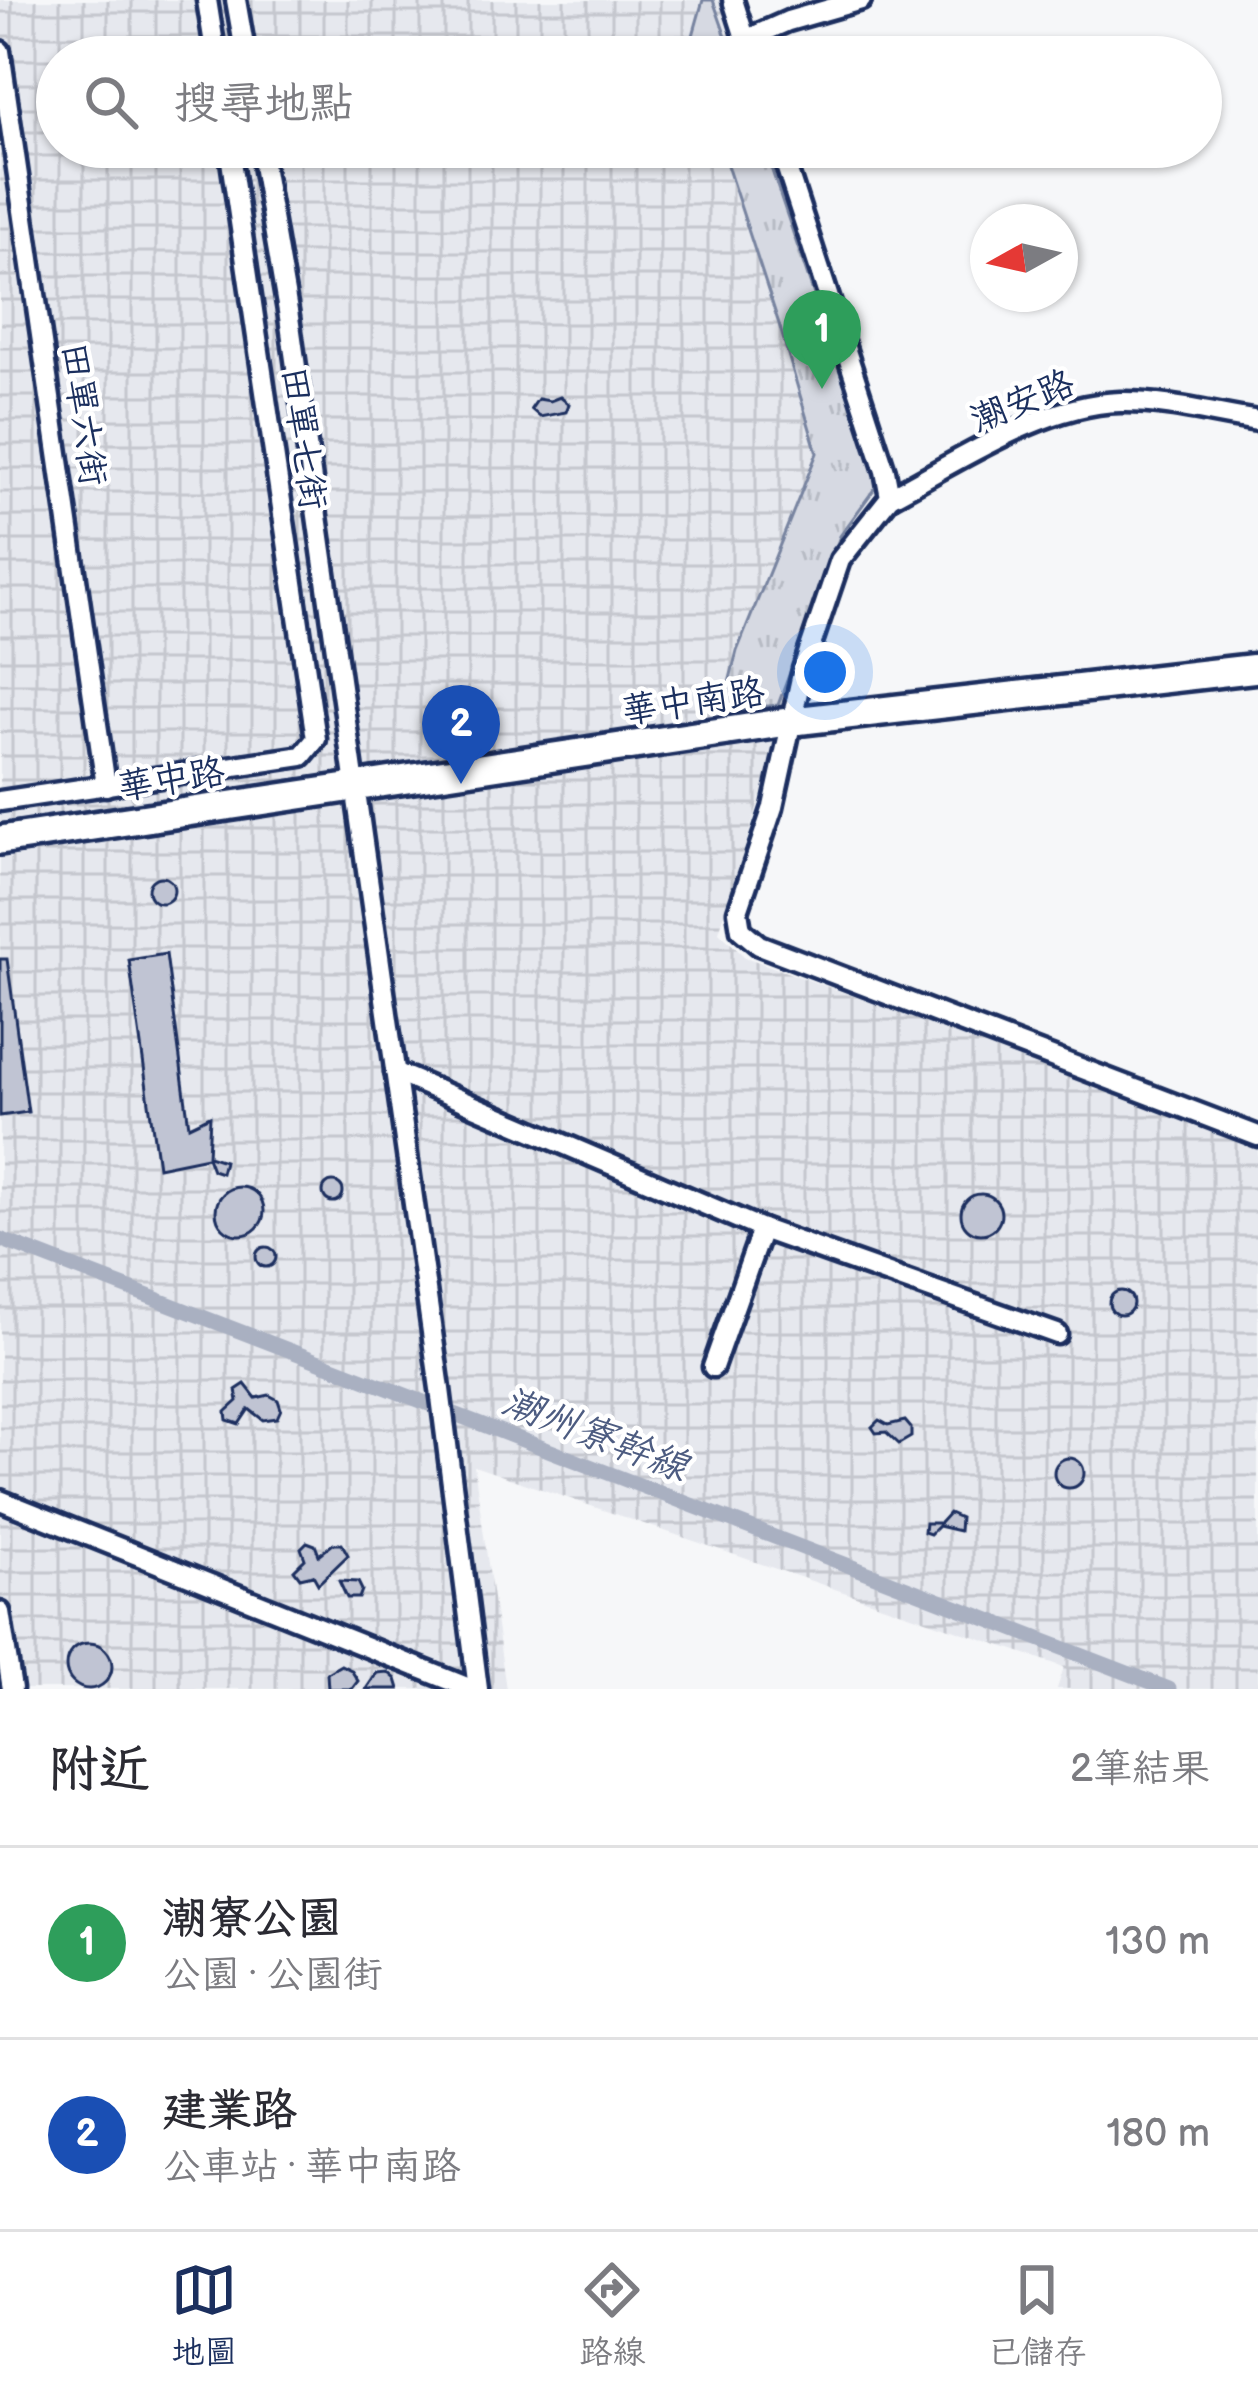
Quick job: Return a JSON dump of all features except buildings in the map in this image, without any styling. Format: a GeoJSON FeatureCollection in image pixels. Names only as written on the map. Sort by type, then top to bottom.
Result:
{"type":"FeatureCollection","features":[{"type":"Feature","properties":{"kind":"main road","name":"華中南路"},"geometry":{"type":"LineString","coordinates":[[353,786],[794,722],[1258,668]]}},
{"type":"Feature","properties":{"kind":"main road","name":"華中路"},"geometry":{"type":"LineString","coordinates":[[0,840],[353,786]]}},
{"type":"Feature","properties":{"kind":"street"},"geometry":{"type":"LineString","coordinates":[[207,0],[213,36]]}},
{"type":"Feature","properties":{"kind":"street"},"geometry":{"type":"LineString","coordinates":[[236,0],[242,36]]}},
{"type":"Feature","properties":{"kind":"street"},"geometry":{"type":"LineString","coordinates":[[733,0],[744,36]]}},
{"type":"Feature","properties":{"kind":"street"},"geometry":{"type":"LineString","coordinates":[[766,36],[788,21],[860,0]]}},
{"type":"Feature","properties":{"kind":"street","name":"田單六街"},"geometry":{"type":"LineString","coordinates":[[0,51],[106,786]]}},
{"type":"Feature","properties":{"kind":"street","name":"田單七街"},"geometry":{"type":"LineString","coordinates":[[106,786],[302,756],[316,739],[232,168]]}},
{"type":"Feature","properties":{"kind":"street"},"geometry":{"type":"LineString","coordinates":[[0,1500],[475,1689],[395,1072],[289,317],[264,168]]}},
{"type":"Feature","properties":{"kind":"street"},"geometry":{"type":"LineString","coordinates":[[787,168],[890,497],[840,560],[803,669],[773,807],[738,911],[741,930],[759,945],[1258,1136]]}},
{"type":"Feature","properties":{"kind":"street","name":"潮安路"},"geometry":{"type":"LineString","coordinates":[[890,497],[1038,421],[1082,407],[1148,403],[1258,421]]}},
{"type":"Feature","properties":{"kind":"street"},"geometry":{"type":"LineString","coordinates":[[0,801],[106,786]]}},
{"type":"Feature","properties":{"kind":"street"},"geometry":{"type":"LineString","coordinates":[[395,1072],[761,1229],[1057,1334]]}},
{"type":"Feature","properties":{"kind":"street"},"geometry":{"type":"LineString","coordinates":[[713,1367],[761,1229]]}},
{"type":"Feature","properties":{"kind":"street"},"geometry":{"type":"LineString","coordinates":[[0,1612],[12,1689]]}},
{"type":"Feature","properties":{"kind":"shaded area"},"geometry":{"type":"Polygon","coordinates":[[[0,0],[731,0],[742,36],[36,36],[36,168],[782,168],[878,484],[840,536],[719,932],[745,957],[1258,1142],[1258,1689],[1057,1689],[1064,1667],[474,1466],[506,1689],[0,1689],[0,0]]]}},
{"type":"Feature","properties":{"kind":"green space"},"geometry":{"type":"Polygon","coordinates":[[[703,0],[713,0],[726,36],[693,36],[703,0]]]}},
{"type":"Feature","properties":{"kind":"green space"},"geometry":{"type":"Polygon","coordinates":[[[728,168],[771,168],[878,484],[840,536],[778,705],[722,711],[737,651],[817,453],[728,168]]]}},
{"type":"Feature","properties":{"kind":"waterway","name":"潮州寮幹線"},"geometry":{"type":"LineString","coordinates":[[0,1239],[1169,1689]]}},
{"type":"Feature","properties":{"kind":"place","name":"潮寮公園"},"geometry":{"type":"Point","coordinates":[822,389]}},
{"type":"Feature","properties":{"kind":"place","name":"建業路"},"geometry":{"type":"Point","coordinates":[461,784]}}]}
